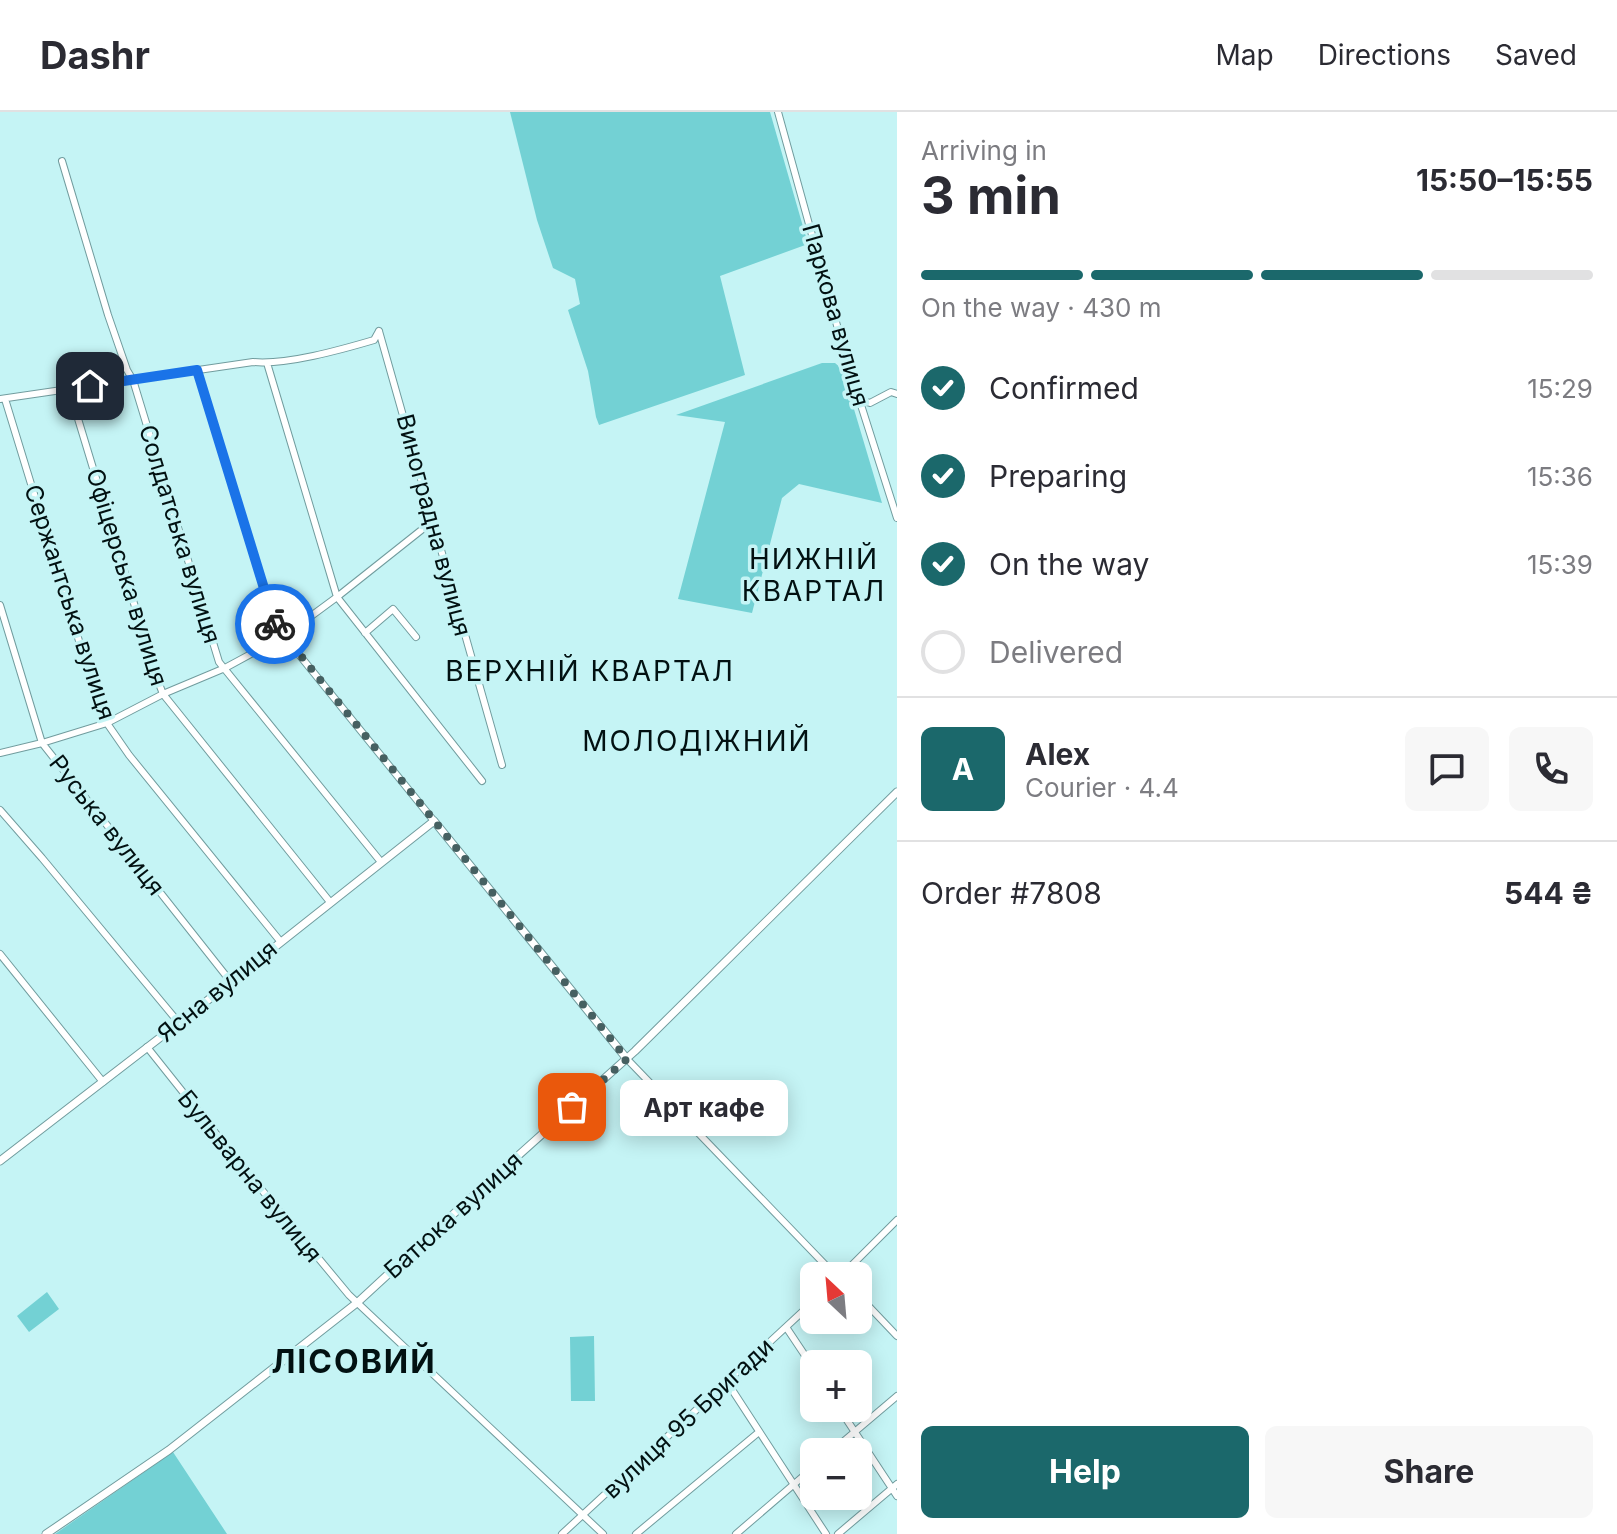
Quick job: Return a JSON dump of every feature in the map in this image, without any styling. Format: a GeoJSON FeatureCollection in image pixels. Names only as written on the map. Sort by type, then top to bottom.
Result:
{"type":"FeatureCollection","features":[{"type":"Feature","properties":{"kind":"street","name":"Паркова вулиця"},"geometry":{"type":"LineString","coordinates":[[778,112],[846,358],[897,518]]}},
{"type":"Feature","properties":{"kind":"street","name":"Солдатська вулиця"},"geometry":{"type":"LineString","coordinates":[[62,161],[219,662],[381,862]]}},
{"type":"Feature","properties":{"kind":"street","name":"Виноградна вулиця"},"geometry":{"type":"LineString","coordinates":[[267,363],[336,351],[374,340],[379,331],[502,765]]}},
{"type":"Feature","properties":{"kind":"street"},"geometry":{"type":"LineString","coordinates":[[2,399],[253,362],[267,363],[337,597],[482,781]]}},
{"type":"Feature","properties":{"kind":"street"},"geometry":{"type":"LineString","coordinates":[[197,370],[275,625],[627,1059],[825,1262]]}},
{"type":"Feature","properties":{"kind":"street","name":"Офіцерська вулиця"},"geometry":{"type":"LineString","coordinates":[[69,389],[163,694],[330,902]]}},
{"type":"Feature","properties":{"kind":"street"},"geometry":{"type":"LineString","coordinates":[[860,400],[870,403],[891,392],[897,394]]}},
{"type":"Feature","properties":{"kind":"street","name":"Сержантська вулиця"},"geometry":{"type":"LineString","coordinates":[[2,399],[102,716],[129,755],[280,941]]}},
{"type":"Feature","properties":{"kind":"street"},"geometry":{"type":"LineString","coordinates":[[0,753],[107,723],[163,694],[225,668],[284,636],[434,520]]}},
{"type":"Feature","properties":{"kind":"street","name":"Руська вулиця"},"geometry":{"type":"LineString","coordinates":[[0,605],[42,743],[231,982]]}},
{"type":"Feature","properties":{"kind":"street"},"geometry":{"type":"LineString","coordinates":[[365,633],[393,609],[416,637]]}},
{"type":"Feature","properties":{"kind":"street","name":"Батюка вулиця"},"geometry":{"type":"LineString","coordinates":[[46,1534],[169,1450],[358,1302],[627,1059],[897,792]]}},
{"type":"Feature","properties":{"kind":"street"},"geometry":{"type":"LineString","coordinates":[[0,810],[179,1023]]}},
{"type":"Feature","properties":{"kind":"street","name":"Ясна вулиця"},"geometry":{"type":"LineString","coordinates":[[0,1161],[434,821]]}},
{"type":"Feature","properties":{"kind":"street"},"geometry":{"type":"LineString","coordinates":[[0,954],[103,1082]]}},
{"type":"Feature","properties":{"kind":"street","name":"Бульварна вулиця"},"geometry":{"type":"LineString","coordinates":[[147,1047],[324,1267],[603,1534]]}},
{"type":"Feature","properties":{"kind":"street"},"geometry":{"type":"LineString","coordinates":[[854,1262],[897,1220]]}},
{"type":"Feature","properties":{"kind":"street"},"geometry":{"type":"LineString","coordinates":[[872,1310],[897,1336]]}},
{"type":"Feature","properties":{"kind":"street","name":"вулиця 95 Бригади"},"geometry":{"type":"LineString","coordinates":[[562,1534],[800,1314]]}},
{"type":"Feature","properties":{"kind":"street"},"geometry":{"type":"LineString","coordinates":[[786,1327],[801,1350]]}},
{"type":"Feature","properties":{"kind":"street"},"geometry":{"type":"LineString","coordinates":[[727,1382],[826,1534]]}},
{"type":"Feature","properties":{"kind":"street"},"geometry":{"type":"LineString","coordinates":[[848,1438],[897,1396]]}},
{"type":"Feature","properties":{"kind":"street"},"geometry":{"type":"LineString","coordinates":[[848,1422],[894,1486],[897,1496]]}},
{"type":"Feature","properties":{"kind":"street"},"geometry":{"type":"LineString","coordinates":[[636,1534],[759,1432]]}},
{"type":"Feature","properties":{"kind":"street"},"geometry":{"type":"LineString","coordinates":[[736,1534],[800,1479]]}},
{"type":"Feature","properties":{"kind":"street"},"geometry":{"type":"LineString","coordinates":[[838,1534],[894,1486]]}},
{"type":"Feature","properties":{"kind":"shaded area"},"geometry":{"type":"Polygon","coordinates":[[[510,112],[770,112],[808,244],[720,276],[745,375],[599,425],[588,371],[568,310],[580,304],[575,279],[553,268],[537,220],[510,112]]]}},
{"type":"Feature","properties":{"kind":"shaded area"},"geometry":{"type":"Polygon","coordinates":[[[822,363],[835,363],[842,369],[882,503],[799,484],[782,498],[752,613],[678,599],[725,422],[676,415],[822,363]]]}},
{"type":"Feature","properties":{"kind":"shaded area"},"geometry":{"type":"Polygon","coordinates":[[[47,1292],[59,1309],[29,1332],[17,1316],[47,1292]]]}},
{"type":"Feature","properties":{"kind":"shaded area"},"geometry":{"type":"Polygon","coordinates":[[[594,1336],[595,1401],[571,1401],[570,1337],[594,1336]]]}},
{"type":"Feature","properties":{"kind":"shaded area"},"geometry":{"type":"Polygon","coordinates":[[[173,1452],[227,1534],[55,1534],[173,1452]]]}},
{"type":"Feature","properties":{"kind":"way so far"},"geometry":{"type":"LineString","coordinates":[[275,624],[627,1059],[572,1107]]}},
{"type":"Feature","properties":{"kind":"place","name":"Арт кафе"},"geometry":{"type":"Point","coordinates":[572,1107]}},
{"type":"Feature","properties":{"kind":"district","name":"НИЖНІЙ КВАРТАЛ"},"geometry":{"type":"Point","coordinates":[814,575]}},
{"type":"Feature","properties":{"kind":"district","name":"ВЕРХНІЙ КВАРТАЛ"},"geometry":{"type":"Point","coordinates":[590,671]}},
{"type":"Feature","properties":{"kind":"district","name":"МОЛОДІЖНИЙ"},"geometry":{"type":"Point","coordinates":[697,741]}},
{"type":"Feature","properties":{"kind":"district","name":"ЛІСОВИЙ"},"geometry":{"type":"Point","coordinates":[354,1361]}},
{"type":"Feature","properties":{"kind":"route"},"geometry":{"type":"LineString","coordinates":[[90,386],[197,370],[275,624]]}}]}
